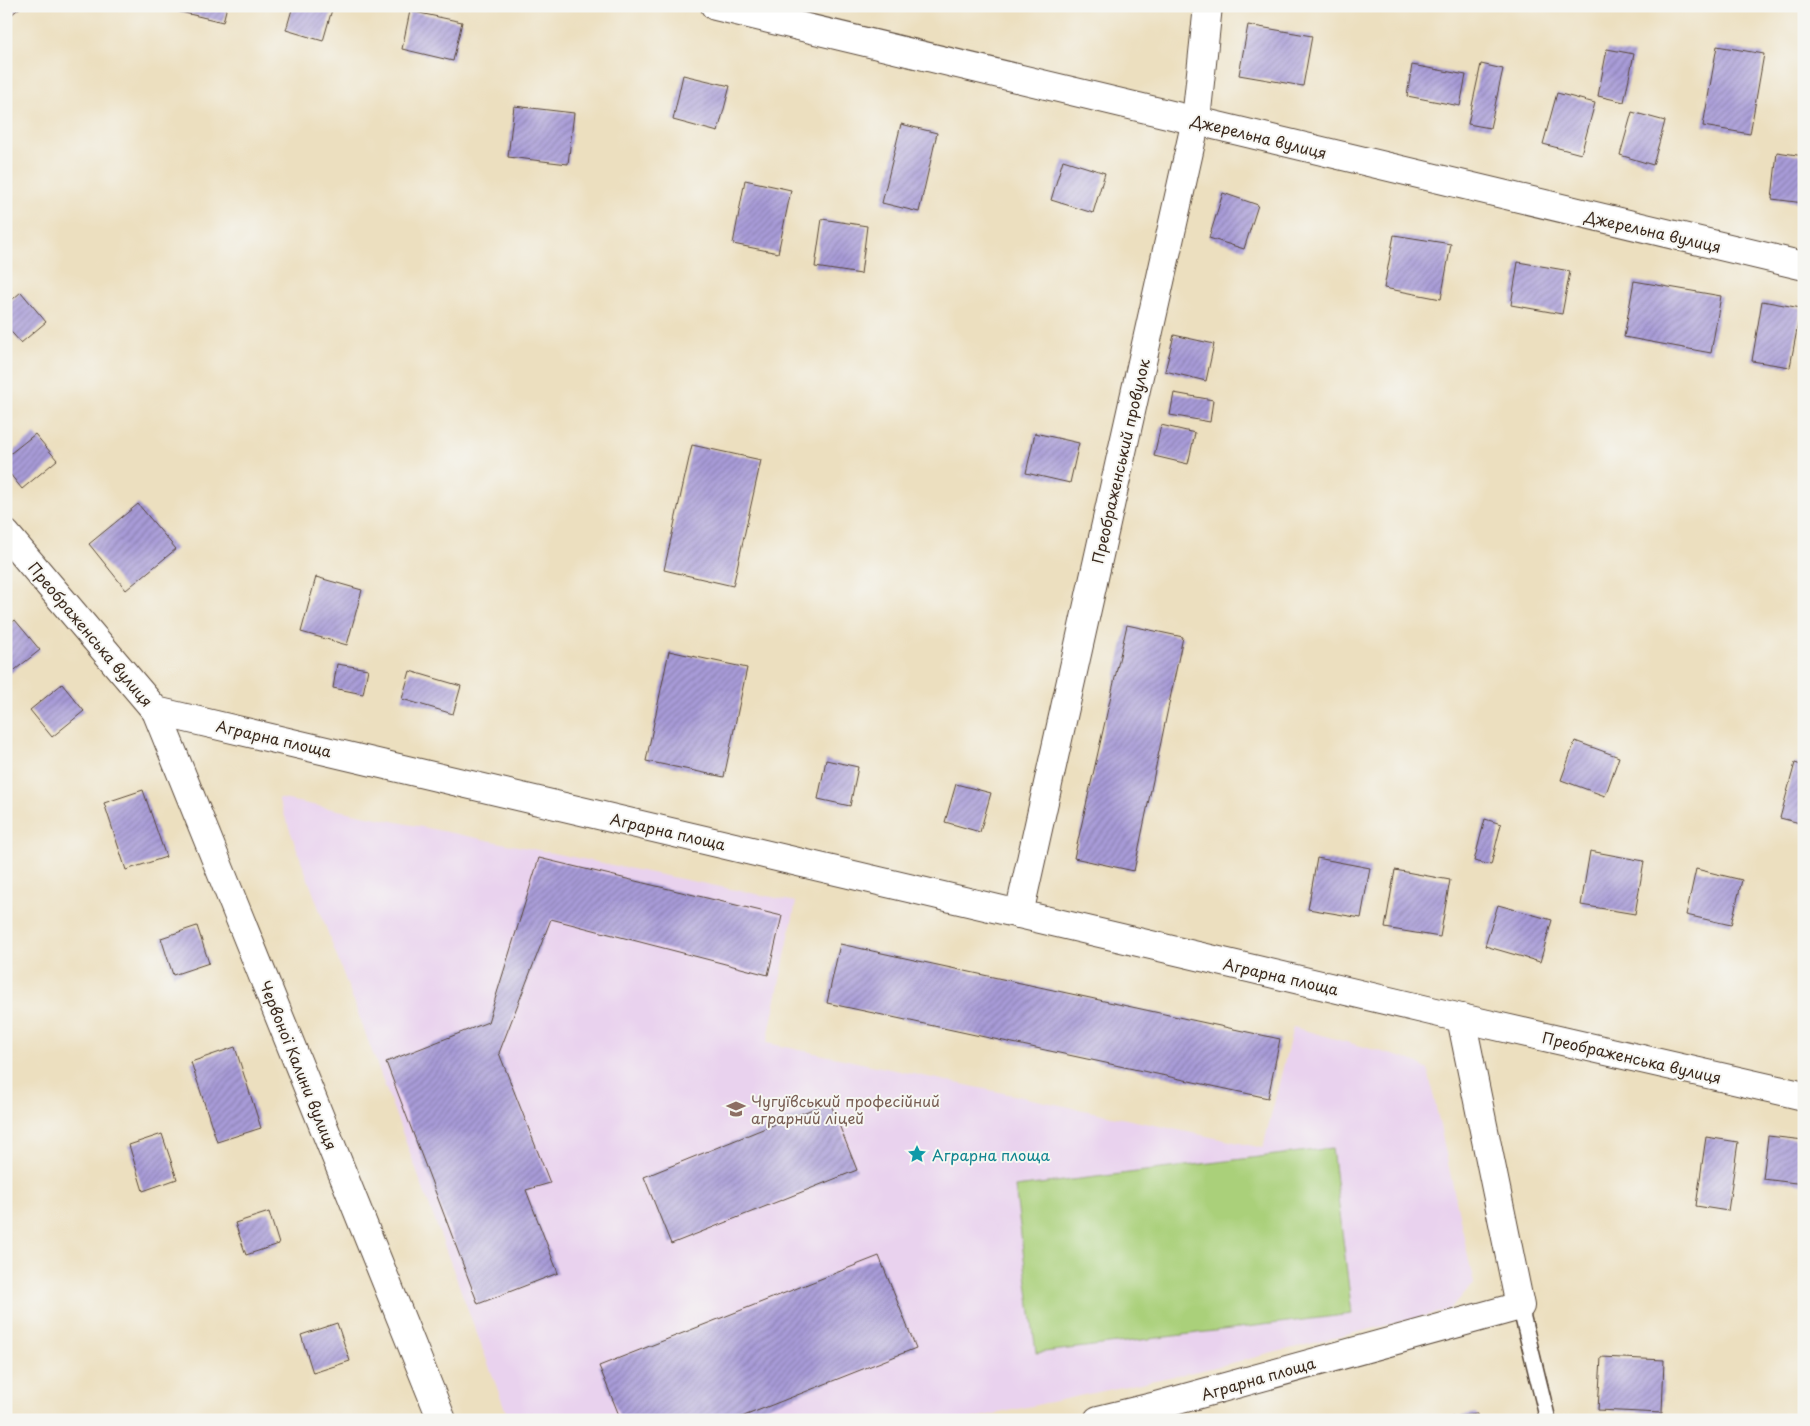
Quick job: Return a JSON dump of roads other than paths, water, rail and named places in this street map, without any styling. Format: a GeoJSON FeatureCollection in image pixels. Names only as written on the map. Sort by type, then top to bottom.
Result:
{"type":"FeatureCollection","features":[{"type":"Feature","properties":{"kind":"street","name":"Джерельна вулиця"},"geometry":{"type":"LineString","coordinates":[[715,6],[1804,266]]}},
{"type":"Feature","properties":{"kind":"street","name":"Преображенський провулок"},"geometry":{"type":"LineString","coordinates":[[1019,914],[1196,120],[1208,6]]}},
{"type":"Feature","properties":{"kind":"street","name":"Преображенська вулиця"},"geometry":{"type":"LineString","coordinates":[[6,534],[156,711]]}},
{"type":"Feature","properties":{"kind":"street","name":"Аграрна площа"},"geometry":{"type":"LineString","coordinates":[[156,711],[1461,1018]]}},
{"type":"Feature","properties":{"kind":"street","name":"Червоної Калини вулиця"},"geometry":{"type":"LineString","coordinates":[[156,711],[442,1420]]}},
{"type":"Feature","properties":{"kind":"street","name":"Преображенська вулиця"},"geometry":{"type":"LineString","coordinates":[[1461,1018],[1804,1096]]}},
{"type":"Feature","properties":{"kind":"street"},"geometry":{"type":"LineString","coordinates":[[1461,1018],[1520,1306]]}},
{"type":"Feature","properties":{"kind":"street","name":"Аграрна площа"},"geometry":{"type":"LineString","coordinates":[[1098,1420],[1159,1413],[1520,1306]]}},
{"type":"Feature","properties":{"kind":"lane"},"geometry":{"type":"LineString","coordinates":[[1520,1306],[1548,1420]]}},
{"type":"Feature","properties":{"kind":"place","name":"Чугуївський професійний аграрний ліцей"},"geometry":{"type":"Point","coordinates":[736,1109]}},
{"type":"Feature","properties":{"kind":"place","name":"Аграрна площа"},"geometry":{"type":"Point","coordinates":[917,1154]}}]}
